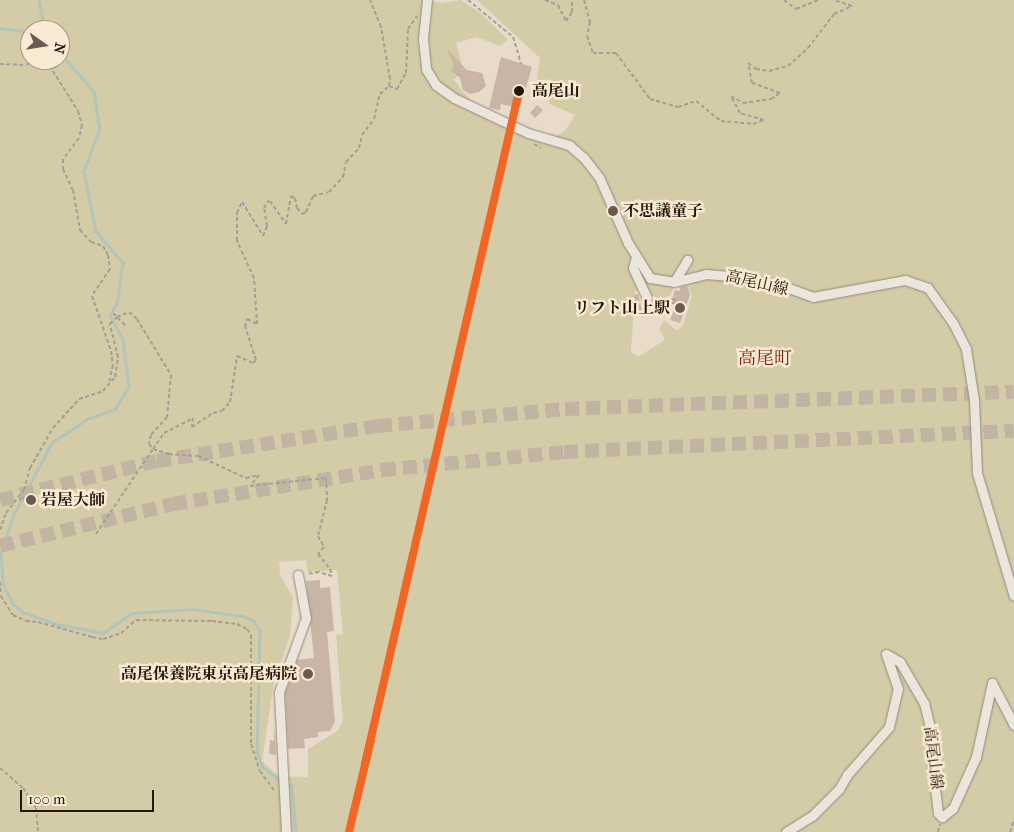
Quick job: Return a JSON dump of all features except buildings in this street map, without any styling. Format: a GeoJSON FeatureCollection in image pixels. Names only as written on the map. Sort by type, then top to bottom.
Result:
{"type":"FeatureCollection","features":[{"type":"Feature","properties":{"kind":"street","name":"高尾山線"},"geometry":{"type":"LineString","coordinates":[[427,0],[423,39],[426,69],[436,85],[454,98],[528,133],[569,145],[600,177],[636,257],[650,278],[674,282],[706,274],[729,276],[786,288],[813,297],[905,280],[917,282],[928,288],[953,323],[966,349],[974,400],[977,473],[1014,596]]}},
{"type":"Feature","properties":{"kind":"street"},"geometry":{"type":"LineString","coordinates":[[636,257],[634,268],[650,301]]}},
{"type":"Feature","properties":{"kind":"street"},"geometry":{"type":"LineString","coordinates":[[674,282],[687,260]]}},
{"type":"Feature","properties":{"kind":"street"},"geometry":{"type":"LineString","coordinates":[[286,832],[279,692],[306,618],[298,575]]}},
{"type":"Feature","properties":{"kind":"street","name":"高尾山線"},"geometry":{"type":"LineString","coordinates":[[786,832],[812,816],[840,790],[846,775],[889,727],[898,689],[886,654],[900,662],[924,703],[933,738],[932,763],[938,813],[942,817],[953,808],[976,757],[992,683],[1014,726]]}},
{"type":"Feature","properties":{"kind":"path"},"geometry":{"type":"LineString","coordinates":[[370,0],[382,27],[388,54],[389,86]]}},
{"type":"Feature","properties":{"kind":"path"},"geometry":{"type":"LineString","coordinates":[[468,0],[513,38],[521,64]]}},
{"type":"Feature","properties":{"kind":"path"},"geometry":{"type":"LineString","coordinates":[[545,0],[558,5],[566,21],[572,12],[572,0]]}},
{"type":"Feature","properties":{"kind":"path"},"geometry":{"type":"LineString","coordinates":[[584,0],[590,22],[587,36],[593,53],[616,53],[650,99],[678,107],[696,101],[721,121],[733,124],[764,120],[740,113],[731,96],[743,103],[779,95],[752,83],[748,63],[756,69],[769,71],[788,66],[808,48],[834,14],[852,6],[834,0]]}},
{"type":"Feature","properties":{"kind":"path"},"geometry":{"type":"LineString","coordinates":[[784,0],[796,9],[818,0]]}},
{"type":"Feature","properties":{"kind":"path"},"geometry":{"type":"LineString","coordinates":[[389,86],[397,89],[406,73],[408,30],[417,16]]}},
{"type":"Feature","properties":{"kind":"path"},"geometry":{"type":"LineString","coordinates":[[0,64],[20,65]]}},
{"type":"Feature","properties":{"kind":"path"},"geometry":{"type":"LineString","coordinates":[[52,70],[78,111],[82,125],[78,138],[63,159],[63,169],[73,190],[80,230],[91,242],[103,246],[108,255],[110,269],[92,296],[113,365],[109,384]]}},
{"type":"Feature","properties":{"kind":"path"},"geometry":{"type":"LineString","coordinates":[[96,534],[164,434],[190,418],[192,427],[213,413],[222,411],[230,402],[237,356],[253,363],[256,360],[245,327],[247,319],[257,324],[254,278],[237,241],[237,213],[242,202],[262,236],[267,226],[264,208],[269,200],[286,224],[291,196],[295,198],[297,208],[302,214],[306,212],[313,196],[329,192],[343,177],[346,162],[359,148],[362,135],[374,119],[380,94],[389,86]]}},
{"type":"Feature","properties":{"kind":"path"},"geometry":{"type":"LineString","coordinates":[[658,304],[672,299],[684,304],[683,308]]}},
{"type":"Feature","properties":{"kind":"path"},"geometry":{"type":"LineString","coordinates":[[650,301],[658,304],[671,302],[678,306]]}},
{"type":"Feature","properties":{"kind":"path"},"geometry":{"type":"LineString","coordinates":[[18,502],[30,468],[53,428],[79,399],[103,391],[118,370],[118,357],[110,324],[117,317],[129,312],[137,319],[171,375],[167,417],[150,435],[149,444],[153,449],[169,454],[198,456],[246,478],[259,475],[250,486],[326,478],[327,500],[318,536],[324,547],[318,554],[330,569],[332,576],[319,572],[298,575]]}},
{"type":"Feature","properties":{"kind":"path"},"geometry":{"type":"LineString","coordinates":[[113,313],[126,326]]}},
{"type":"Feature","properties":{"kind":"path"},"geometry":{"type":"LineString","coordinates":[[0,530],[6,513],[23,497],[30,499]]}},
{"type":"Feature","properties":{"kind":"path"},"geometry":{"type":"LineString","coordinates":[[0,582],[1,596],[13,614],[26,621],[38,622],[92,637],[103,638],[121,633],[136,620],[212,621],[237,624],[247,630],[251,635],[251,744],[260,770],[285,808]]}},
{"type":"Feature","properties":{"kind":"path"},"geometry":{"type":"LineString","coordinates":[[0,768],[22,788],[36,808],[38,832]]}},
{"type":"Feature","properties":{"kind":"path"},"geometry":{"type":"LineString","coordinates":[[1010,832],[1014,819]]}},
{"type":"Feature","properties":{"kind":"shaded area"},"geometry":{"type":"Polygon","coordinates":[[[0,0],[428,0],[440,3],[461,0],[483,15],[508,40],[499,46],[477,37],[456,43],[463,68],[454,80],[470,100],[516,129],[547,142],[566,130],[575,115],[550,104],[536,86],[540,58],[477,0],[1014,0],[1014,832],[0,832],[0,0]],[[687,284],[674,287],[670,296],[655,300],[648,289],[635,291],[631,352],[638,357],[665,340],[659,329],[664,320],[677,331],[683,325],[692,296],[687,284]],[[306,560],[279,562],[280,575],[293,597],[290,636],[274,682],[262,761],[279,776],[308,777],[308,749],[336,732],[343,722],[336,635],[343,634],[337,570],[308,572],[306,560]]]}},
{"type":"Feature","properties":{"kind":"waterway"},"geometry":{"type":"LineString","coordinates":[[39,0],[43,20]]}},
{"type":"Feature","properties":{"kind":"waterway"},"geometry":{"type":"LineString","coordinates":[[0,28],[20,31]]}},
{"type":"Feature","properties":{"kind":"waterway"},"geometry":{"type":"LineString","coordinates":[[70,64],[94,92],[100,128],[84,172],[96,231],[123,263],[117,304],[110,315],[123,339],[129,387],[116,409],[88,419],[52,443],[14,515],[1,552],[3,584],[13,604],[23,612],[56,624],[103,633],[132,613],[192,609],[242,616],[254,621],[260,631],[257,752],[262,766],[281,781]]}},
{"type":"Feature","properties":{"kind":"waterway"},"geometry":{"type":"LineString","coordinates":[[286,783],[292,786],[296,832]]}},
{"type":"Feature","properties":{"kind":"tunnel"},"geometry":{"type":"LineString","coordinates":[[0,500],[157,461],[378,426],[565,409],[1014,392]]}},
{"type":"Feature","properties":{"kind":"tunnel"},"geometry":{"type":"LineString","coordinates":[[0,546],[173,504],[382,470],[564,452],[1014,431]]}},
{"type":"Feature","properties":{"kind":"transit line"},"geometry":{"type":"LineString","coordinates":[[365,764],[519,91]]}},
{"type":"Feature","properties":{"kind":"transit line"},"geometry":{"type":"LineString","coordinates":[[349,832],[371,740]]}},
{"type":"Feature","properties":{"kind":"place","name":"高尾山"},"geometry":{"type":"Point","coordinates":[519,91]}},
{"type":"Feature","properties":{"kind":"place","name":"不思議童子"},"geometry":{"type":"Point","coordinates":[613,211]}},
{"type":"Feature","properties":{"kind":"place","name":"リフト山上駅"},"geometry":{"type":"Point","coordinates":[680,308]}},
{"type":"Feature","properties":{"kind":"place","name":"岩屋大師"},"geometry":{"type":"Point","coordinates":[31,500]}},
{"type":"Feature","properties":{"kind":"place","name":"高尾保養院東京高尾病院"},"geometry":{"type":"Point","coordinates":[308,674]}},
{"type":"Feature","properties":{"kind":"district","name":"高尾町"},"geometry":{"type":"Point","coordinates":[765,359]}}]}
